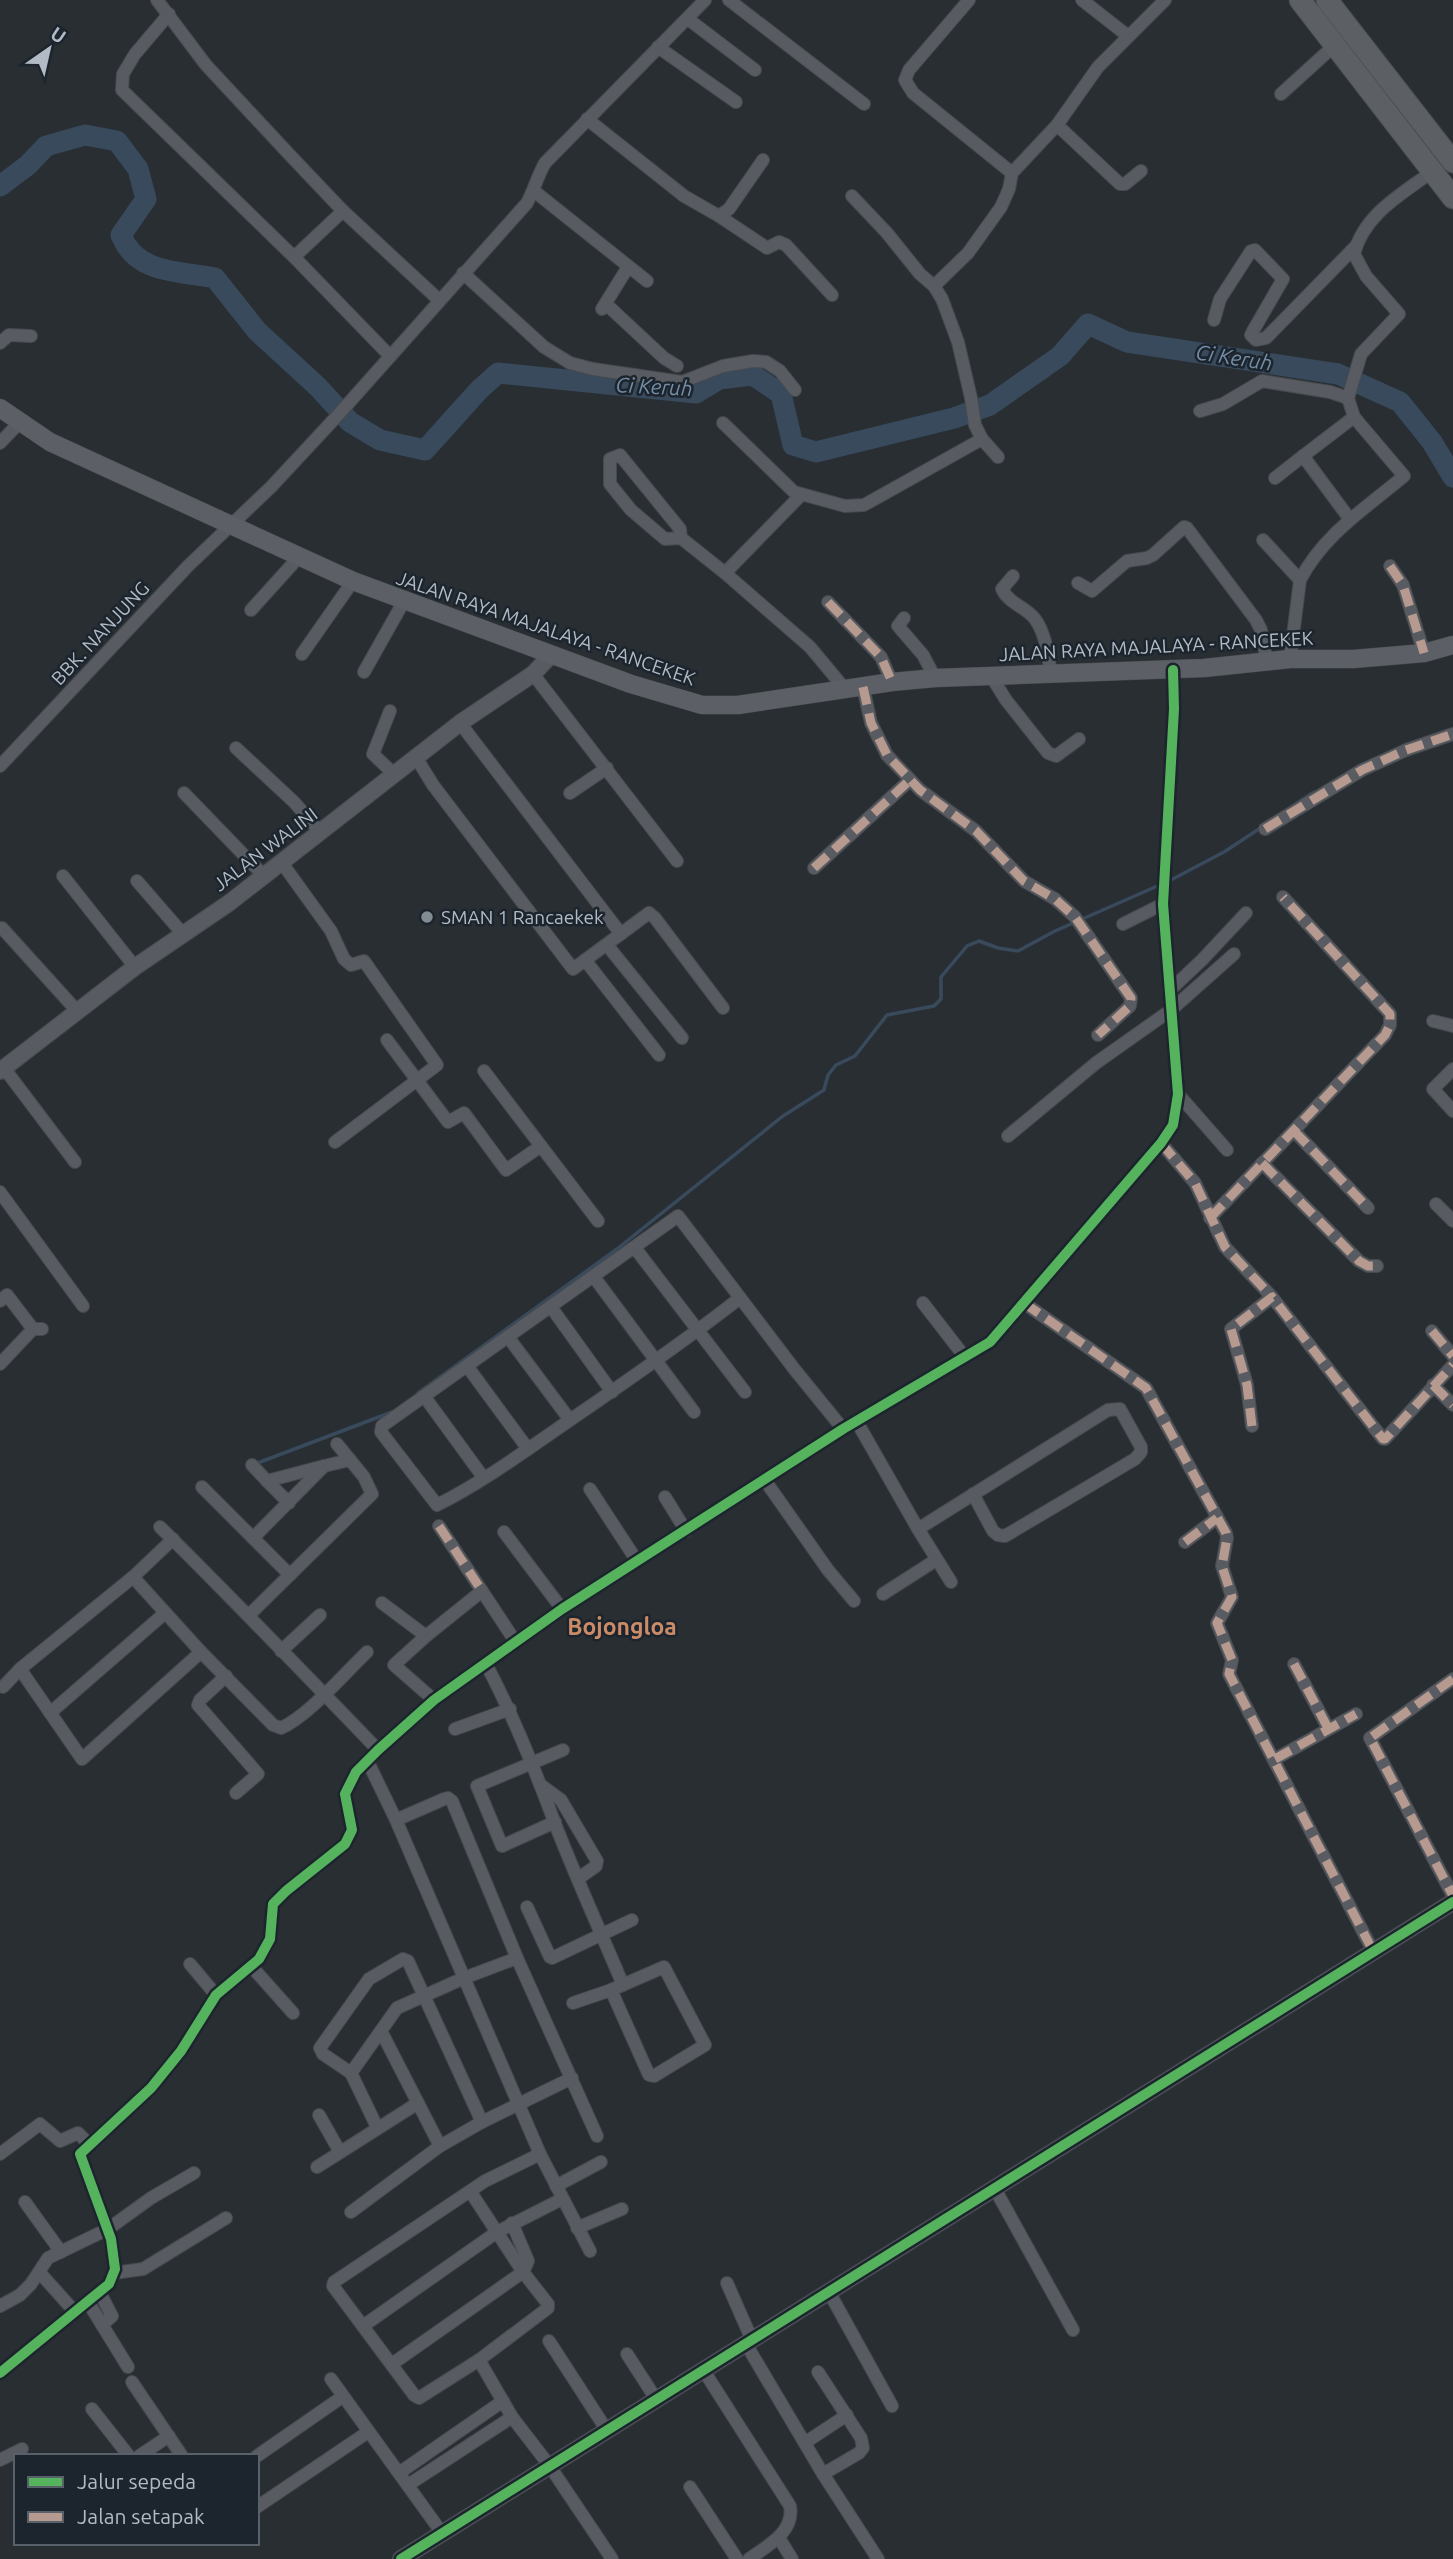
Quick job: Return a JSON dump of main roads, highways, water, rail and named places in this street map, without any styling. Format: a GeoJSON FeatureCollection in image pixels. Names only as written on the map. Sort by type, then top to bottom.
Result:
{"type":"FeatureCollection","features":[{"type":"Feature","properties":{"kind":"highway"},"geometry":{"type":"LineString","coordinates":[[1300,0],[1453,198]]}},
{"type":"Feature","properties":{"kind":"highway"},"geometry":{"type":"LineString","coordinates":[[1327,0],[1453,162]]}},
{"type":"Feature","properties":{"kind":"main road","name":"JALAN RAYA MAJALAYA - RANCEKEK"},"geometry":{"type":"LineString","coordinates":[[0,408],[50,442],[298,558],[404,601],[551,655],[631,684],[702,705],[738,705],[935,678],[1173,670],[1290,659],[1354,659],[1424,653],[1453,645]]}},
{"type":"Feature","properties":{"kind":"waterway","name":"Ci Keruh"},"geometry":{"type":"LineString","coordinates":[[0,186],[28,165],[46,146],[85,135],[117,141],[138,169],[146,199],[121,235],[128,248],[148,264],[173,272],[215,278],[257,331],[318,387],[350,422],[380,440],[425,450],[498,373],[696,393],[719,379],[753,375],[781,394],[793,445],[816,452],[954,418],[990,405],[1060,356],[1088,324],[1127,342],[1338,374],[1400,402],[1432,442],[1453,477]]}},
{"type":"Feature","properties":{"kind":"waterway"},"geometry":{"type":"LineString","coordinates":[[1297,803],[1314,792]]}},
{"type":"Feature","properties":{"kind":"waterway"},"geometry":{"type":"LineString","coordinates":[[1169,881],[1224,852],[1262,827]]}},
{"type":"Feature","properties":{"kind":"waterway"},"geometry":{"type":"LineString","coordinates":[[418,1393],[617,1249],[783,1116],[824,1090],[828,1075],[836,1065],[855,1056],[887,1015],[934,1006],[941,999],[941,977],[967,946],[979,941],[1018,951],[1055,931],[1162,884]]}},
{"type":"Feature","properties":{"kind":"waterway"},"geometry":{"type":"LineString","coordinates":[[255,1464],[392,1412]]}},
{"type":"Feature","properties":{"kind":"place","name":"SMAN 1 Rancaekek"},"geometry":{"type":"Point","coordinates":[427,917]}},
{"type":"Feature","properties":{"kind":"district","name":"Bojongloa"},"geometry":{"type":"Point","coordinates":[622,1627]}}]}
